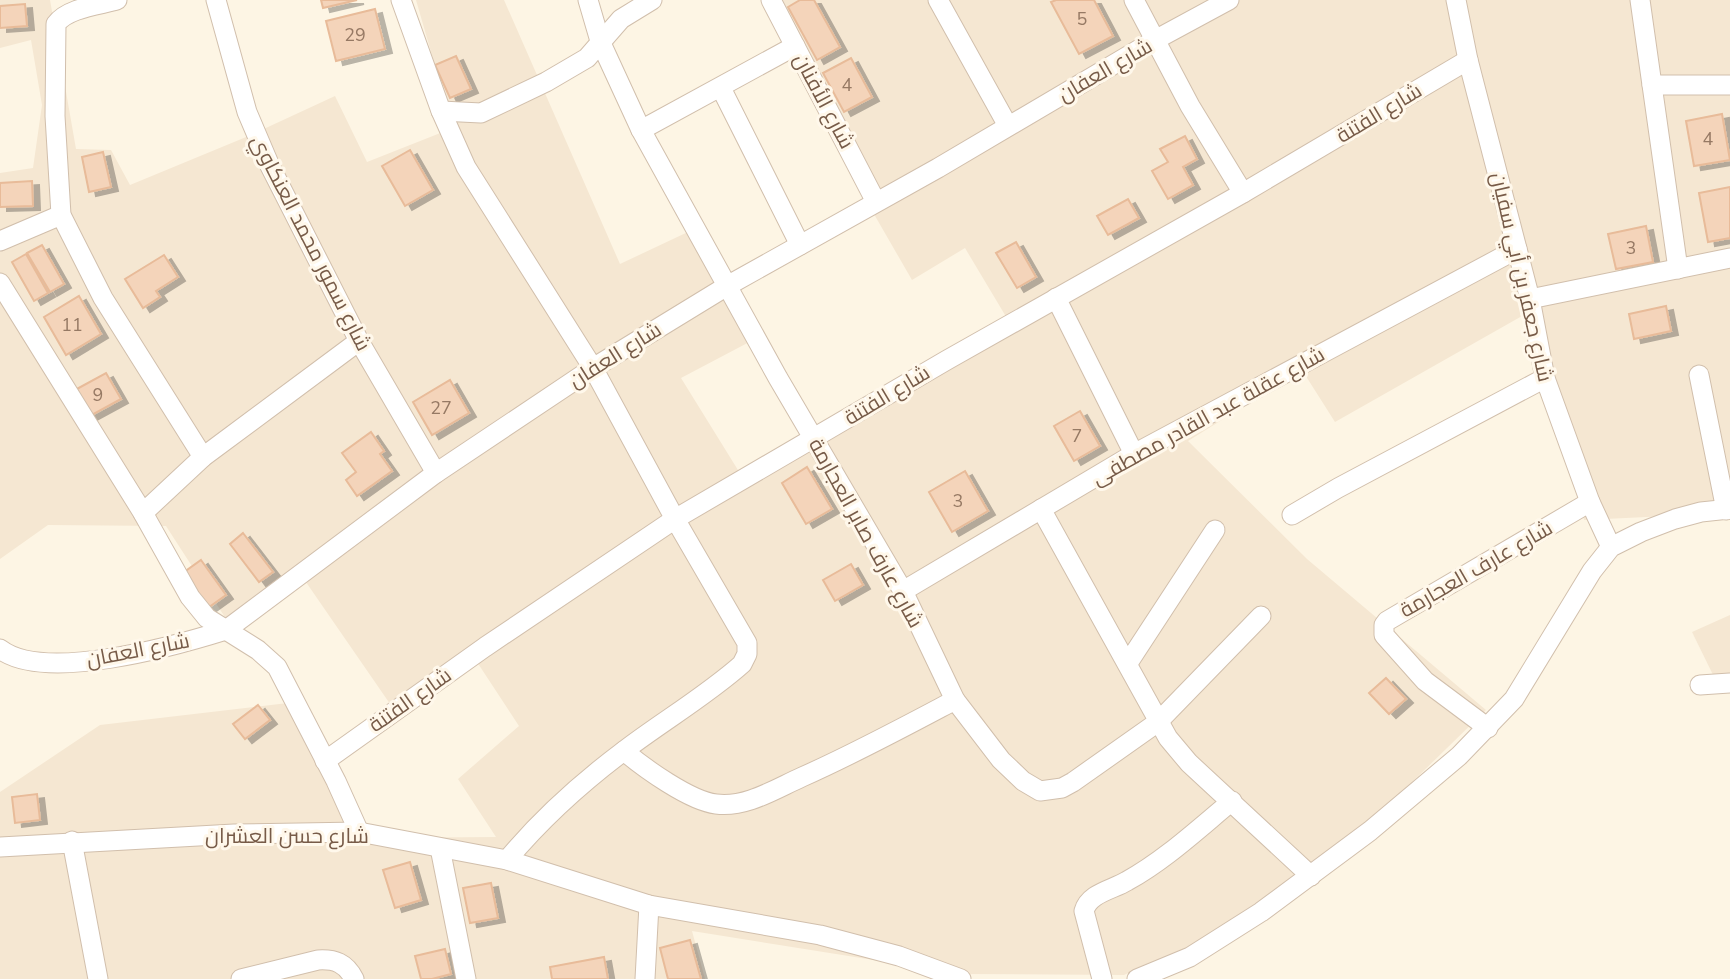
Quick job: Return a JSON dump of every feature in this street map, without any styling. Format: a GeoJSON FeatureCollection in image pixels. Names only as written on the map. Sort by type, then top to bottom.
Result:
{"type":"FeatureCollection","features":[{"type":"Feature","properties":{"kind":"street"},"geometry":{"type":"LineString","coordinates":[[117,0],[67,15],[56,24],[55,116],[61,215],[103,298],[203,457]]}},
{"type":"Feature","properties":{"kind":"street","name":"شارع سمور محمد العنكاوي"},"geometry":{"type":"LineString","coordinates":[[216,0],[247,112],[271,166],[359,341],[436,472]]}},
{"type":"Feature","properties":{"kind":"street"},"geometry":{"type":"LineString","coordinates":[[401,0],[441,111],[474,181],[593,368],[675,519],[747,643],[747,654],[742,664],[624,751],[550,812],[507,860]]}},
{"type":"Feature","properties":{"kind":"street","name":"شارع عارف صابر العجارمة"},"geometry":{"type":"LineString","coordinates":[[588,0],[600,41],[642,130],[727,286],[903,591],[955,700],[1001,760],[1023,781],[1040,791],[1062,788],[1073,782],[1158,722],[1261,616]]}},
{"type":"Feature","properties":{"kind":"street"},"geometry":{"type":"LineString","coordinates":[[441,111],[481,113],[578,65],[594,51],[621,19],[652,0]]}},
{"type":"Feature","properties":{"kind":"street","name":"شارع الأفنان"},"geometry":{"type":"LineString","coordinates":[[771,0],[876,202]]}},
{"type":"Feature","properties":{"kind":"street"},"geometry":{"type":"LineString","coordinates":[[938,0],[1008,126]]}},
{"type":"Feature","properties":{"kind":"street"},"geometry":{"type":"LineString","coordinates":[[1134,0],[1190,106],[1243,193]]}},
{"type":"Feature","properties":{"kind":"street","name":"شارع العفان"},"geometry":{"type":"LineString","coordinates":[[0,649],[23,661],[66,663],[185,643],[226,630],[436,472],[593,368],[727,286],[1229,0]]}},
{"type":"Feature","properties":{"kind":"street","name":"شارع جعفر بن أبي سفيان"},"geometry":{"type":"LineString","coordinates":[[1456,0],[1468,60],[1530,299],[1545,378],[1590,502],[1611,547]]}},
{"type":"Feature","properties":{"kind":"street"},"geometry":{"type":"LineString","coordinates":[[1640,0],[1678,269]]}},
{"type":"Feature","properties":{"kind":"street"},"geometry":{"type":"LineString","coordinates":[[642,130],[795,46]]}},
{"type":"Feature","properties":{"kind":"street","name":"شارع الفتنة"},"geometry":{"type":"LineString","coordinates":[[325,761],[496,639],[675,519],[1243,193],[1468,60]]}},
{"type":"Feature","properties":{"kind":"street"},"geometry":{"type":"LineString","coordinates":[[1652,85],[1730,85]]}},
{"type":"Feature","properties":{"kind":"street"},"geometry":{"type":"LineString","coordinates":[[721,88],[800,245]]}},
{"type":"Feature","properties":{"kind":"street"},"geometry":{"type":"LineString","coordinates":[[0,241],[61,215]]}},
{"type":"Feature","properties":{"kind":"street","name":"شارع عقلة عبد القادر مصطفى"},"geometry":{"type":"LineString","coordinates":[[903,591],[1134,454],[1517,249]]}},
{"type":"Feature","properties":{"kind":"street"},"geometry":{"type":"LineString","coordinates":[[1530,299],[1730,258]]}},
{"type":"Feature","properties":{"kind":"street"},"geometry":{"type":"LineString","coordinates":[[0,283],[143,513],[190,597],[207,618],[258,650],[277,667],[359,832]]}},
{"type":"Feature","properties":{"kind":"street"},"geometry":{"type":"LineString","coordinates":[[1056,298],[1134,454]]}},
{"type":"Feature","properties":{"kind":"street"},"geometry":{"type":"LineString","coordinates":[[143,513],[203,457],[359,341]]}},
{"type":"Feature","properties":{"kind":"street"},"geometry":{"type":"LineString","coordinates":[[1137,979],[1190,957],[1261,912],[1408,800],[1488,728],[1514,699],[1592,571],[1611,547],[1675,519],[1728,509],[1699,374]]}},
{"type":"Feature","properties":{"kind":"street"},"geometry":{"type":"LineString","coordinates":[[1292,515],[1545,378]]}},
{"type":"Feature","properties":{"kind":"street","name":"شارع عارف العجارمة"},"geometry":{"type":"LineString","coordinates":[[1488,728],[1425,681],[1384,635],[1384,625],[1590,502]]}},
{"type":"Feature","properties":{"kind":"street"},"geometry":{"type":"LineString","coordinates":[[1041,509],[1128,663],[1158,722],[1178,751],[1311,876]]}},
{"type":"Feature","properties":{"kind":"street"},"geometry":{"type":"LineString","coordinates":[[1128,663],[1215,530]]}},
{"type":"Feature","properties":{"kind":"street"},"geometry":{"type":"LineString","coordinates":[[1700,685],[1730,683]]}},
{"type":"Feature","properties":{"kind":"street"},"geometry":{"type":"LineString","coordinates":[[624,751],[647,770],[699,799],[714,804],[743,803],[867,748],[955,700]]}},
{"type":"Feature","properties":{"kind":"street"},"geometry":{"type":"LineString","coordinates":[[1102,979],[1084,911],[1086,904],[1091,898],[1126,882],[1155,864],[1231,801]]}},
{"type":"Feature","properties":{"kind":"street","name":"شارع حسن العشران"},"geometry":{"type":"LineString","coordinates":[[0,847],[234,834],[359,832],[507,860],[649,905],[820,935],[899,956],[961,979]]}},
{"type":"Feature","properties":{"kind":"street"},"geometry":{"type":"LineString","coordinates":[[72,841],[98,979]]}},
{"type":"Feature","properties":{"kind":"street"},"geometry":{"type":"LineString","coordinates":[[440,848],[466,979]]}},
{"type":"Feature","properties":{"kind":"street"},"geometry":{"type":"LineString","coordinates":[[645,979],[649,905]]}},
{"type":"Feature","properties":{"kind":"street"},"geometry":{"type":"LineString","coordinates":[[241,979],[318,960],[340,962],[355,979]]}},
{"type":"Feature","properties":{"kind":"shaded area"},"geometry":{"type":"Polygon","coordinates":[[[0,0],[50,0],[76,149],[111,150],[130,185],[251,135],[335,96],[367,162],[453,128],[416,0],[504,0],[620,264],[690,231],[755,339],[681,378],[746,483],[1011,325],[965,248],[912,280],[867,202],[768,0],[1730,0],[1730,513],[1584,520],[1531,311],[1335,422],[1302,370],[1188,441],[1307,559],[1486,710],[1287,904],[1124,975],[962,974],[692,931],[705,979],[0,979],[0,792],[100,725],[288,703],[358,838],[496,837],[458,779],[519,726],[477,662],[397,714],[299,572],[230,625],[166,526],[48,525],[0,559],[0,173],[33,168],[42,105],[31,40],[0,48],[0,0]]]}},
{"type":"Feature","properties":{"kind":"shaded area"},"geometry":{"type":"Polygon","coordinates":[[[1730,615],[1730,685],[1719,687],[1692,632],[1730,615]]]}},
{"type":"Feature","properties":{"kind":"building"},"geometry":{"type":"Polygon","coordinates":[[[321,0],[357,0],[323,8],[321,0]]]}},
{"type":"Feature","properties":{"kind":"building"},"geometry":{"type":"Polygon","coordinates":[[[800,0],[814,0],[840,47],[817,60],[788,7],[800,0]]]}},
{"type":"Feature","properties":{"kind":"building"},"geometry":{"type":"Polygon","coordinates":[[[1094,0],[1113,36],[1079,54],[1051,2],[1094,0]]]}},
{"type":"Feature","properties":{"kind":"building"},"geometry":{"type":"Polygon","coordinates":[[[25,4],[27,26],[0,28],[0,6],[25,4]]]}},
{"type":"Feature","properties":{"kind":"building"},"geometry":{"type":"Polygon","coordinates":[[[375,9],[385,49],[336,61],[326,21],[375,9]]]}},
{"type":"Feature","properties":{"kind":"building"},"geometry":{"type":"Polygon","coordinates":[[[456,56],[471,89],[450,98],[435,65],[456,56]]]}},
{"type":"Feature","properties":{"kind":"building"},"geometry":{"type":"Polygon","coordinates":[[[851,58],[872,97],[844,112],[823,73],[851,58]]]}},
{"type":"Feature","properties":{"kind":"building"},"geometry":{"type":"Polygon","coordinates":[[[1722,114],[1730,160],[1694,166],[1686,121],[1722,114]]]}},
{"type":"Feature","properties":{"kind":"building"},"geometry":{"type":"Polygon","coordinates":[[[1185,136],[1197,159],[1183,167],[1193,185],[1168,199],[1152,171],[1168,162],[1160,149],[1185,136]]]}},
{"type":"Feature","properties":{"kind":"building"},"geometry":{"type":"Polygon","coordinates":[[[410,150],[433,190],[405,206],[382,166],[410,150]]]}},
{"type":"Feature","properties":{"kind":"building"},"geometry":{"type":"Polygon","coordinates":[[[103,152],[111,187],[89,192],[82,157],[103,152]]]}},
{"type":"Feature","properties":{"kind":"building"},"geometry":{"type":"Polygon","coordinates":[[[32,181],[33,206],[0,207],[0,183],[32,181]]]}},
{"type":"Feature","properties":{"kind":"building"},"geometry":{"type":"Polygon","coordinates":[[[1730,187],[1730,238],[1708,242],[1699,193],[1730,187]]]}},
{"type":"Feature","properties":{"kind":"building"},"geometry":{"type":"Polygon","coordinates":[[[1128,199],[1139,218],[1108,235],[1097,216],[1128,199]]]}},
{"type":"Feature","properties":{"kind":"building"},"geometry":{"type":"Polygon","coordinates":[[[1646,226],[1653,262],[1616,269],[1608,234],[1646,226]]]}},
{"type":"Feature","properties":{"kind":"building"},"geometry":{"type":"Polygon","coordinates":[[[1016,242],[1036,277],[1017,288],[996,253],[1016,242]]]}},
{"type":"Feature","properties":{"kind":"building"},"geometry":{"type":"Polygon","coordinates":[[[42,245],[64,284],[50,292],[27,253],[42,245]]]}},
{"type":"Feature","properties":{"kind":"building"},"geometry":{"type":"Polygon","coordinates":[[[26,254],[48,293],[34,301],[12,262],[26,254]]]}},
{"type":"Feature","properties":{"kind":"building"},"geometry":{"type":"Polygon","coordinates":[[[164,255],[178,277],[156,291],[160,297],[143,308],[125,279],[164,255]]]}},
{"type":"Feature","properties":{"kind":"building"},"geometry":{"type":"Polygon","coordinates":[[[79,296],[101,334],[66,355],[44,317],[79,296]]]}},
{"type":"Feature","properties":{"kind":"building"},"geometry":{"type":"Polygon","coordinates":[[[1666,306],[1671,331],[1634,339],[1629,314],[1666,306]]]}},
{"type":"Feature","properties":{"kind":"building"},"geometry":{"type":"Polygon","coordinates":[[[106,373],[121,399],[90,416],[75,390],[106,373]]]}},
{"type":"Feature","properties":{"kind":"building"},"geometry":{"type":"Polygon","coordinates":[[[450,380],[469,413],[432,435],[413,402],[450,380]]]}},
{"type":"Feature","properties":{"kind":"building"},"geometry":{"type":"Polygon","coordinates":[[[1080,411],[1100,446],[1074,461],[1054,426],[1080,411]]]}},
{"type":"Feature","properties":{"kind":"building"},"geometry":{"type":"Polygon","coordinates":[[[371,432],[384,451],[380,454],[392,471],[357,496],[346,480],[356,472],[342,453],[371,432]]]}},
{"type":"Feature","properties":{"kind":"building"},"geometry":{"type":"Polygon","coordinates":[[[807,467],[832,509],[806,524],[782,483],[807,467]]]}},
{"type":"Feature","properties":{"kind":"building"},"geometry":{"type":"Polygon","coordinates":[[[965,471],[988,511],[952,532],[929,492],[965,471]]]}},
{"type":"Feature","properties":{"kind":"building"},"geometry":{"type":"Polygon","coordinates":[[[243,533],[273,572],[259,582],[230,544],[243,533]]]}},
{"type":"Feature","properties":{"kind":"building"},"geometry":{"type":"Polygon","coordinates":[[[201,560],[226,595],[205,610],[180,575],[201,560]]]}},
{"type":"Feature","properties":{"kind":"building"},"geometry":{"type":"Polygon","coordinates":[[[851,564],[863,585],[835,601],[823,580],[851,564]]]}},
{"type":"Feature","properties":{"kind":"building"},"geometry":{"type":"Polygon","coordinates":[[[1386,678],[1406,699],[1389,714],[1369,693],[1386,678]]]}},
{"type":"Feature","properties":{"kind":"building"},"geometry":{"type":"Polygon","coordinates":[[[258,705],[270,720],[245,739],[233,724],[258,705]]]}},
{"type":"Feature","properties":{"kind":"building"},"geometry":{"type":"Polygon","coordinates":[[[37,794],[40,820],[15,823],[12,797],[37,794]]]}},
{"type":"Feature","properties":{"kind":"building"},"geometry":{"type":"Polygon","coordinates":[[[410,862],[421,900],[395,908],[383,870],[410,862]]]}},
{"type":"Feature","properties":{"kind":"building"},"geometry":{"type":"Polygon","coordinates":[[[491,883],[498,918],[470,923],[463,888],[491,883]]]}},
{"type":"Feature","properties":{"kind":"building"},"geometry":{"type":"Polygon","coordinates":[[[690,940],[701,979],[668,979],[660,948],[690,940]]]}},
{"type":"Feature","properties":{"kind":"building"},"geometry":{"type":"Polygon","coordinates":[[[445,949],[451,974],[421,979],[415,956],[445,949]]]}},
{"type":"Feature","properties":{"kind":"building"},"geometry":{"type":"Polygon","coordinates":[[[604,957],[608,979],[552,979],[550,967],[604,957]]]}}]}
